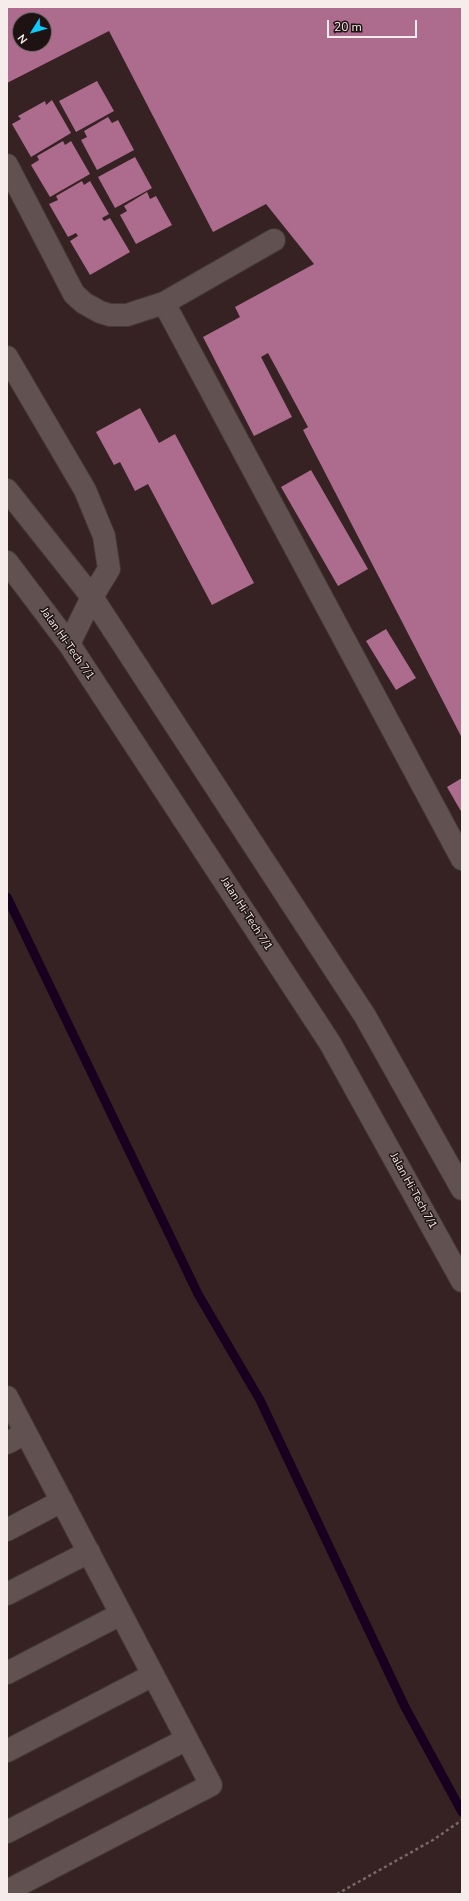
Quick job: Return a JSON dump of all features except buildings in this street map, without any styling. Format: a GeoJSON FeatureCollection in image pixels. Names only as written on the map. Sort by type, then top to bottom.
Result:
{"type":"FeatureCollection","features":[{"type":"Feature","properties":{"kind":"street"},"geometry":{"type":"LineString","coordinates":[[7,165],[74,294],[84,303],[100,312],[110,315],[127,315],[164,303],[274,240]]}},
{"type":"Feature","properties":{"kind":"street"},"geometry":{"type":"LineString","coordinates":[[164,303],[462,859]]}},
{"type":"Feature","properties":{"kind":"street"},"geometry":{"type":"LineString","coordinates":[[7,357],[85,490],[104,536],[109,569],[92,597],[69,644]]}},
{"type":"Feature","properties":{"kind":"street"},"geometry":{"type":"LineString","coordinates":[[7,490],[92,597],[365,1016],[462,1189]]}},
{"type":"Feature","properties":{"kind":"street","name":"Jalan Hi-Tech 7/1"},"geometry":{"type":"LineString","coordinates":[[7,562],[69,644],[330,1043],[462,1281]]}},
{"type":"Feature","properties":{"kind":"street"},"geometry":{"type":"LineString","coordinates":[[7,1397],[16,1438],[62,1501],[210,1785],[7,1891]]}},
{"type":"Feature","properties":{"kind":"street"},"geometry":{"type":"LineString","coordinates":[[7,1530],[62,1501]]}},
{"type":"Feature","properties":{"kind":"street"},"geometry":{"type":"LineString","coordinates":[[7,1594],[89,1552]]}},
{"type":"Feature","properties":{"kind":"street"},"geometry":{"type":"LineString","coordinates":[[7,1674],[121,1614]]}},
{"type":"Feature","properties":{"kind":"street"},"geometry":{"type":"LineString","coordinates":[[7,1751],[153,1675]]}},
{"type":"Feature","properties":{"kind":"street"},"geometry":{"type":"LineString","coordinates":[[7,1832],[187,1739]]}},
{"type":"Feature","properties":{"kind":"path"},"geometry":{"type":"LineString","coordinates":[[337,1894],[433,1840],[462,1820]]}},
{"type":"Feature","properties":{"kind":"shaded area"},"geometry":{"type":"Polygon","coordinates":[[[7,7],[462,7],[462,1894],[7,1894],[7,7]]]}},
{"type":"Feature","properties":{"kind":"waterway"},"geometry":{"type":"LineString","coordinates":[[7,897],[198,1294],[260,1400],[405,1707],[462,1812]]}}]}
